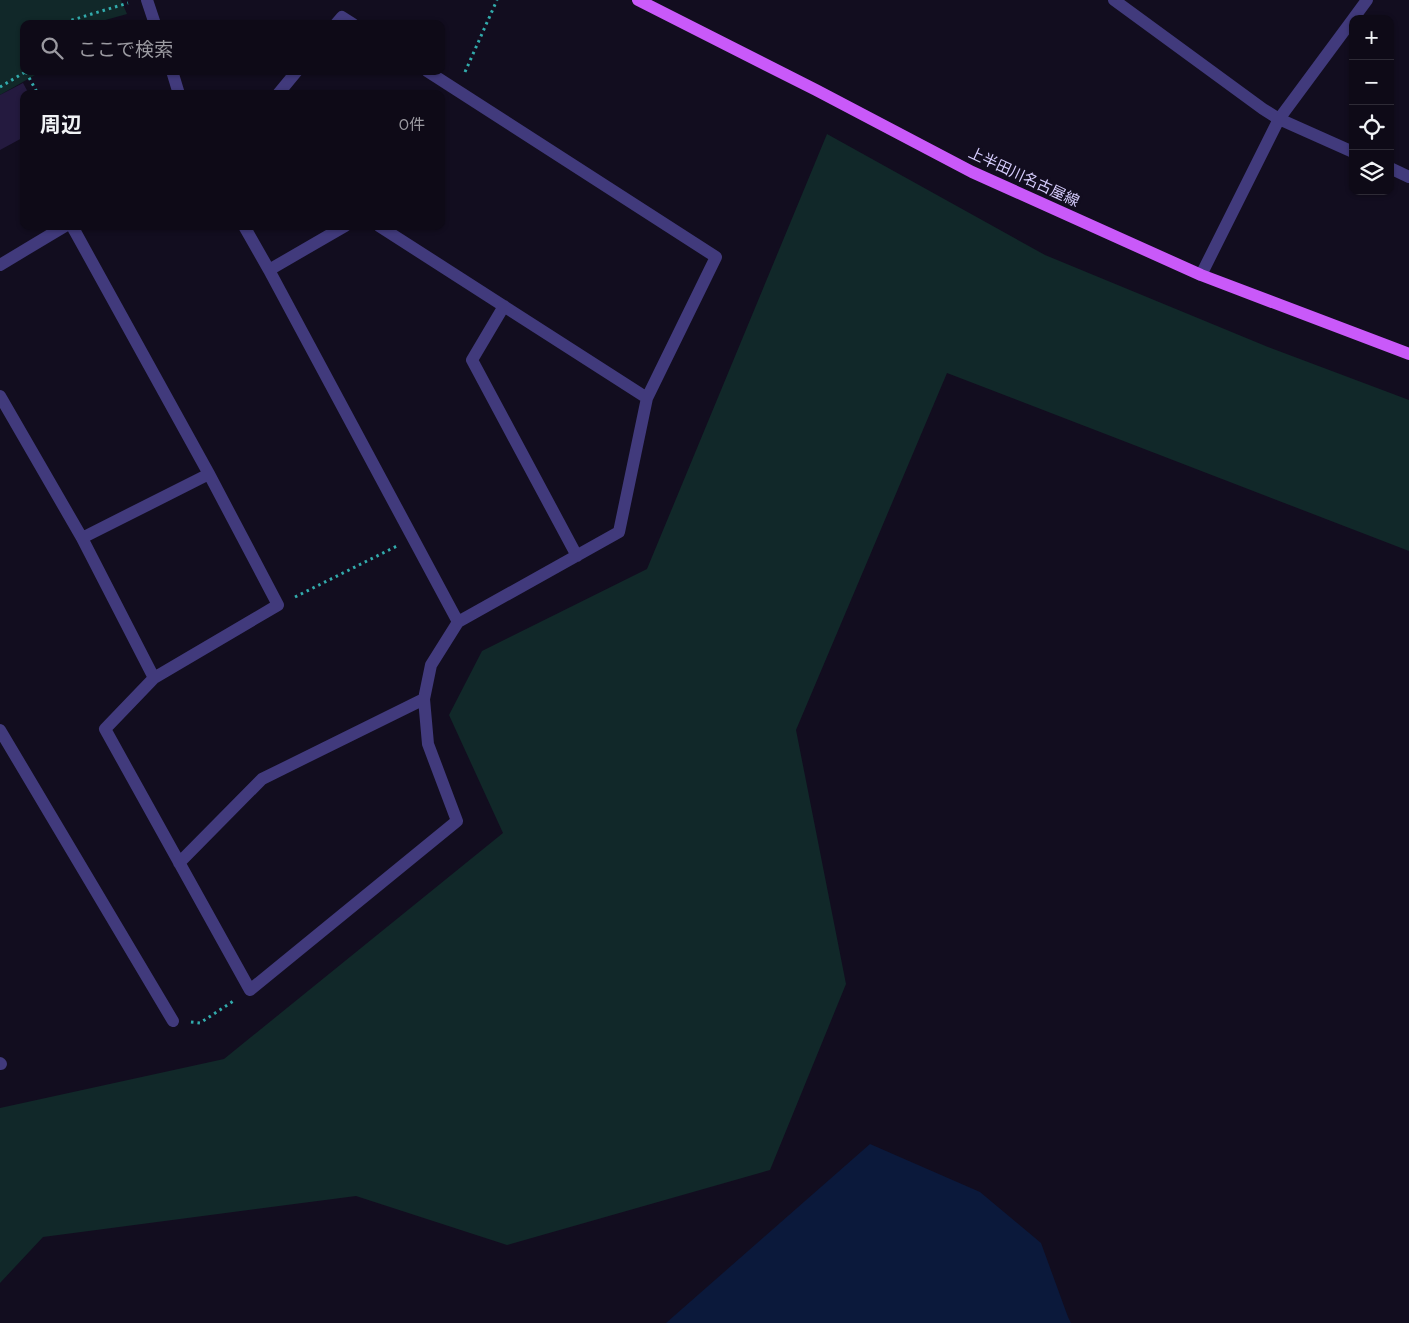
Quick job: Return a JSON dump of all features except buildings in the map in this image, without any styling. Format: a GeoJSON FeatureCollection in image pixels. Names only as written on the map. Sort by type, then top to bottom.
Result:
{"type":"FeatureCollection","features":[{"type":"Feature","properties":{"kind":"main road","name":"上半田川名古屋線"},"geometry":{"type":"LineString","coordinates":[[638,0],[972,172],[1200,275],[1409,354]]}},
{"type":"Feature","properties":{"kind":"street"},"geometry":{"type":"LineString","coordinates":[[147,0],[154,20]]}},
{"type":"Feature","properties":{"kind":"street"},"geometry":{"type":"LineString","coordinates":[[1114,0],[1278,119],[1349,150]]}},
{"type":"Feature","properties":{"kind":"street"},"geometry":{"type":"LineString","coordinates":[[1356,15],[1367,0]]}},
{"type":"Feature","properties":{"kind":"street"},"geometry":{"type":"LineString","coordinates":[[1200,275],[1278,119],[1349,24]]}},
{"type":"Feature","properties":{"kind":"street"},"geometry":{"type":"LineString","coordinates":[[173,75],[179,90]]}},
{"type":"Feature","properties":{"kind":"street"},"geometry":{"type":"LineString","coordinates":[[281,90],[293,75]]}},
{"type":"Feature","properties":{"kind":"street"},"geometry":{"type":"LineString","coordinates":[[74,230],[209,474],[278,605],[154,678],[104,729],[250,990],[457,820],[428,744],[424,698],[431,665],[458,622],[619,532],[647,398],[716,257],[433,75]]}},
{"type":"Feature","properties":{"kind":"street"},"geometry":{"type":"LineString","coordinates":[[1394,169],[1407,171]]}},
{"type":"Feature","properties":{"kind":"street"},"geometry":{"type":"LineString","coordinates":[[0,265],[58,230]]}},
{"type":"Feature","properties":{"kind":"street"},"geometry":{"type":"LineString","coordinates":[[246,230],[458,622]]}},
{"type":"Feature","properties":{"kind":"street"},"geometry":{"type":"LineString","coordinates":[[269,270],[338,230]]}},
{"type":"Feature","properties":{"kind":"street"},"geometry":{"type":"LineString","coordinates":[[385,230],[647,398]]}},
{"type":"Feature","properties":{"kind":"street"},"geometry":{"type":"LineString","coordinates":[[504,306],[472,360],[577,556]]}},
{"type":"Feature","properties":{"kind":"street"},"geometry":{"type":"LineString","coordinates":[[0,396],[82,538],[154,678]]}},
{"type":"Feature","properties":{"kind":"street"},"geometry":{"type":"LineString","coordinates":[[82,538],[209,474]]}},
{"type":"Feature","properties":{"kind":"street"},"geometry":{"type":"LineString","coordinates":[[179,863],[262,779],[424,698]]}},
{"type":"Feature","properties":{"kind":"street"},"geometry":{"type":"LineString","coordinates":[[2,737],[173,1021]]}},
{"type":"Feature","properties":{"kind":"path"},"geometry":{"type":"LineString","coordinates":[[457,90],[497,0]]}},
{"type":"Feature","properties":{"kind":"path"},"geometry":{"type":"LineString","coordinates":[[72,20],[130,2]]}},
{"type":"Feature","properties":{"kind":"path"},"geometry":{"type":"LineString","coordinates":[[0,87],[21,75]]}},
{"type":"Feature","properties":{"kind":"path"},"geometry":{"type":"LineString","coordinates":[[28,75],[36,90]]}},
{"type":"Feature","properties":{"kind":"path"},"geometry":{"type":"LineString","coordinates":[[278,605],[413,538]]}},
{"type":"Feature","properties":{"kind":"path"},"geometry":{"type":"LineString","coordinates":[[173,1021],[200,1023],[250,990]]}},
{"type":"Feature","properties":{"kind":"green space"},"geometry":{"type":"Polygon","coordinates":[[[0,0],[121,0],[127,14],[105,20],[20,20],[20,75],[35,75],[0,95],[0,0]]]}},
{"type":"Feature","properties":{"kind":"green space"},"geometry":{"type":"Polygon","coordinates":[[[827,134],[1045,255],[1268,347],[1409,400],[1409,551],[947,373],[796,730],[846,984],[770,1170],[507,1245],[356,1196],[43,1237],[0,1283],[0,1108],[224,1059],[503,833],[449,715],[482,651],[647,569],[827,134]]]}},
{"type":"Feature","properties":{"kind":"water"},"geometry":{"type":"Polygon","coordinates":[[[870,1144],[980,1192],[1041,1243],[1071,1323],[666,1323],[870,1144]]]}}]}
